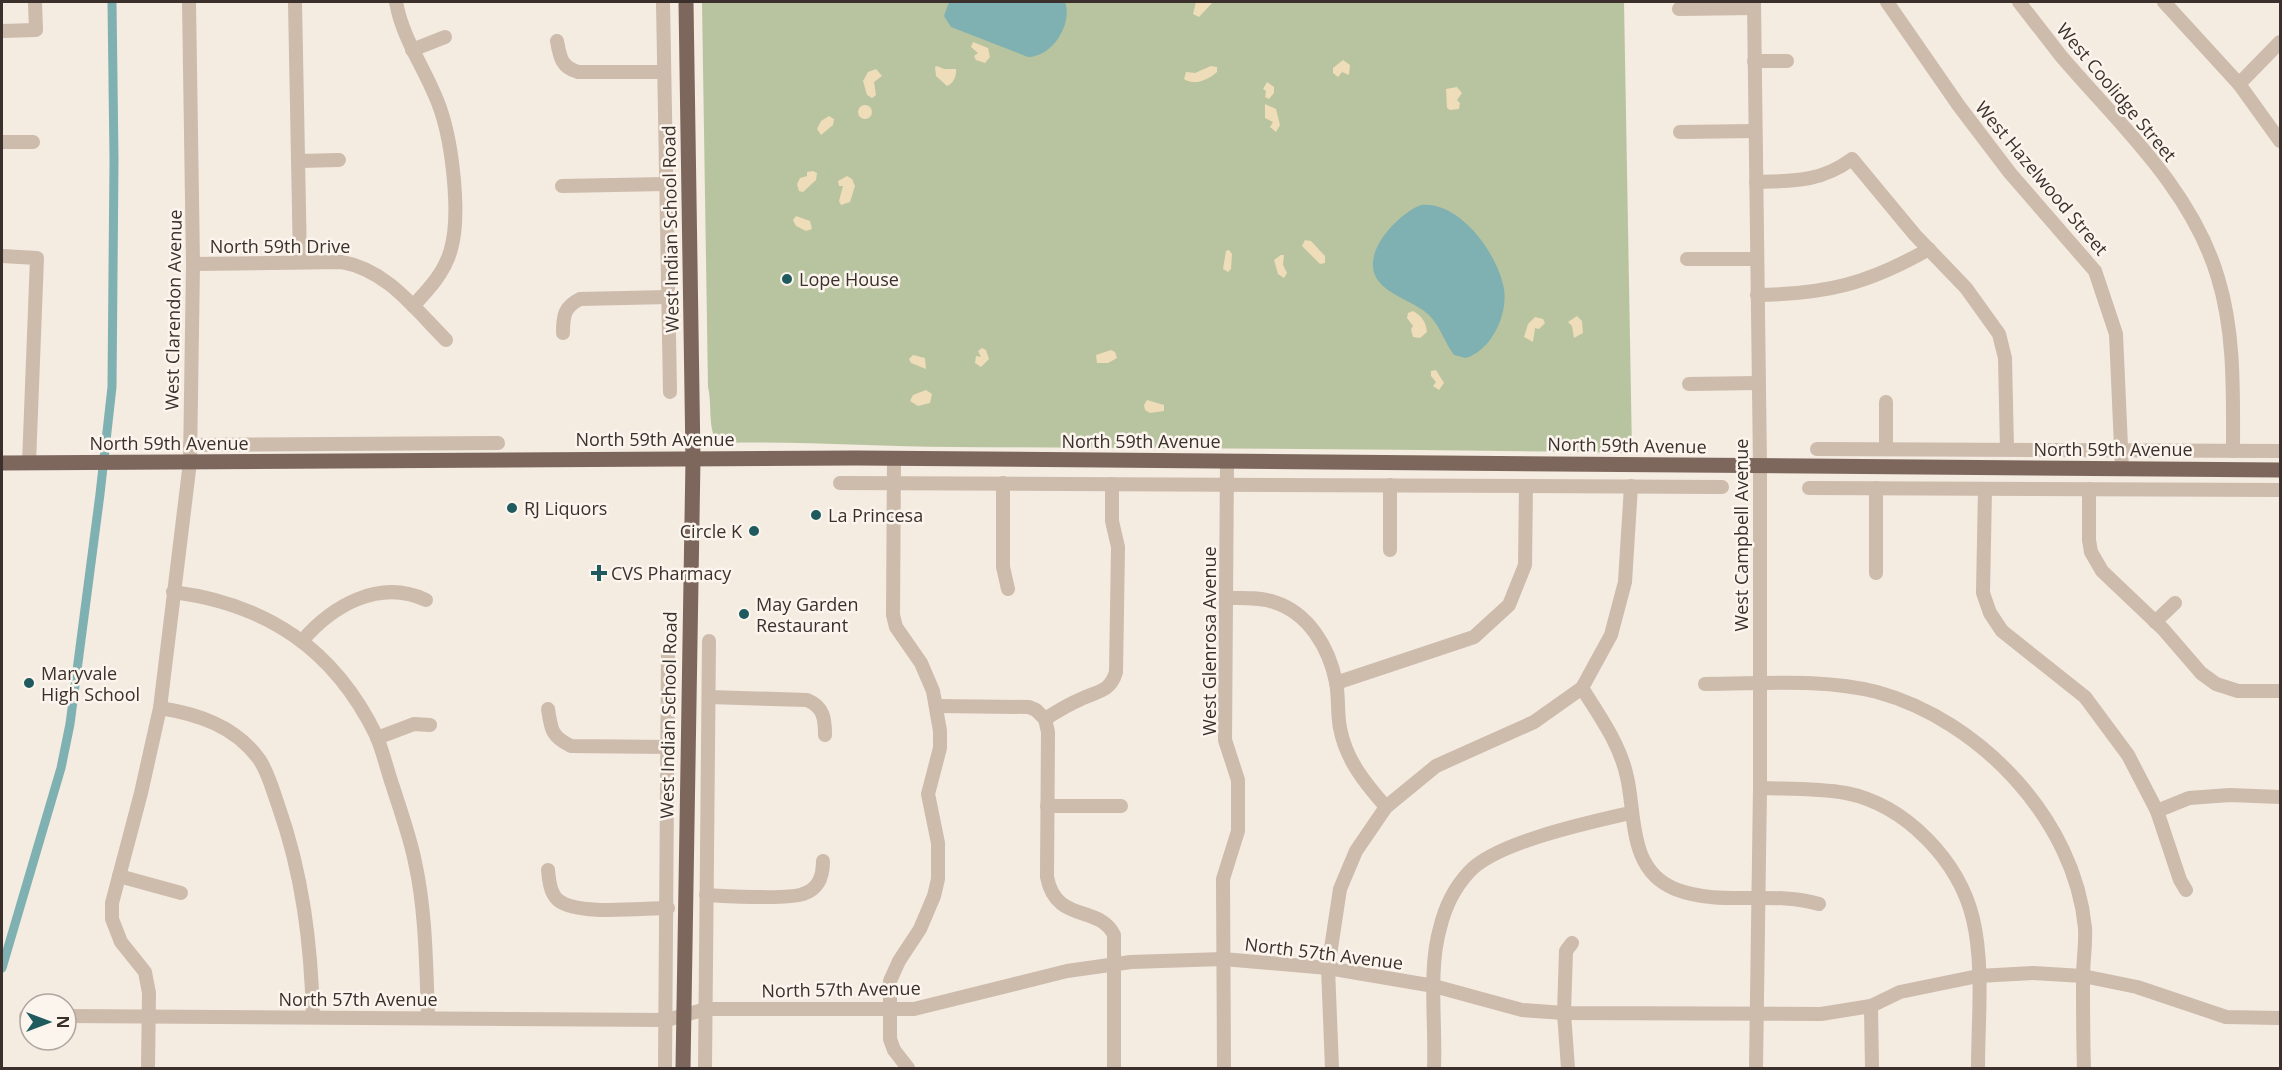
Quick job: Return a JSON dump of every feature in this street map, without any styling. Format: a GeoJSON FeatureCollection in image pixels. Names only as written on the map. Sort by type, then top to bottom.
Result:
{"type":"FeatureCollection","features":[{"type":"Feature","properties":{"kind":"main road","name":"West Indian School Road"},"geometry":{"type":"LineString","coordinates":[[683,1068],[693,459],[686,2]]}},
{"type":"Feature","properties":{"kind":"main road","name":"North 59th Avenue"},"geometry":{"type":"LineString","coordinates":[[2,463],[894,459],[2280,470]]}},
{"type":"Feature","properties":{"kind":"street"},"geometry":{"type":"LineString","coordinates":[[2,31],[36,30],[35,2]]}},
{"type":"Feature","properties":{"kind":"street","name":"West Clarendon Avenue"},"geometry":{"type":"LineString","coordinates":[[148,1068],[149,993],[145,972],[121,942],[112,919],[112,903],[141,793],[160,708],[190,462],[193,264],[189,2]]}},
{"type":"Feature","properties":{"kind":"street"},"geometry":{"type":"LineString","coordinates":[[295,2],[300,262]]}},
{"type":"Feature","properties":{"kind":"street"},"geometry":{"type":"LineString","coordinates":[[396,2],[402,28],[440,108],[451,153],[454,200],[451,249],[434,283],[413,306]]}},
{"type":"Feature","properties":{"kind":"street","name":"West Indian School Road"},"geometry":{"type":"LineString","coordinates":[[663,2],[670,392]]}},
{"type":"Feature","properties":{"kind":"street","name":"West Hazelwood Street"},"geometry":{"type":"LineString","coordinates":[[1887,2],[1959,106],[2010,173],[2095,271],[2116,334],[2122,469]]}},
{"type":"Feature","properties":{"kind":"street","name":"West Coolidge Street"},"geometry":{"type":"LineString","coordinates":[[2019,2],[2061,55],[2154,160],[2194,225],[2218,277],[2228,328],[2233,451]]}},
{"type":"Feature","properties":{"kind":"street"},"geometry":{"type":"LineString","coordinates":[[2164,2],[2239,84],[2280,141]]}},
{"type":"Feature","properties":{"kind":"street"},"geometry":{"type":"LineString","coordinates":[[1679,9],[1754,5]]}},
{"type":"Feature","properties":{"kind":"street","name":"West Campbell Avenue"},"geometry":{"type":"LineString","coordinates":[[1754,5],[1760,466],[1760,788],[1756,1068]]}},
{"type":"Feature","properties":{"kind":"street"},"geometry":{"type":"LineString","coordinates":[[412,50],[445,37]]}},
{"type":"Feature","properties":{"kind":"street"},"geometry":{"type":"LineString","coordinates":[[557,40],[562,64],[578,72],[664,72]]}},
{"type":"Feature","properties":{"kind":"street"},"geometry":{"type":"LineString","coordinates":[[2239,84],[2280,42]]}},
{"type":"Feature","properties":{"kind":"street"},"geometry":{"type":"LineString","coordinates":[[1754,62],[1787,61]]}},
{"type":"Feature","properties":{"kind":"street"},"geometry":{"type":"LineString","coordinates":[[1680,132],[1755,131]]}},
{"type":"Feature","properties":{"kind":"street"},"geometry":{"type":"LineString","coordinates":[[2,142],[33,141]]}},
{"type":"Feature","properties":{"kind":"street"},"geometry":{"type":"LineString","coordinates":[[1756,182],[1813,178],[1833,173],[1852,159],[1929,249],[1966,288],[1999,334],[2006,358],[2007,449]]}},
{"type":"Feature","properties":{"kind":"street"},"geometry":{"type":"LineString","coordinates":[[298,161],[339,160]]}},
{"type":"Feature","properties":{"kind":"street"},"geometry":{"type":"LineString","coordinates":[[562,186],[666,184]]}},
{"type":"Feature","properties":{"kind":"street"},"geometry":{"type":"LineString","coordinates":[[1757,295],[1794,294],[1840,288],[1880,275],[1929,249]]}},
{"type":"Feature","properties":{"kind":"street"},"geometry":{"type":"LineString","coordinates":[[2,256],[37,258],[29,463]]}},
{"type":"Feature","properties":{"kind":"street"},"geometry":{"type":"LineString","coordinates":[[1687,259],[1757,258]]}},
{"type":"Feature","properties":{"kind":"street","name":"North 59th Drive"},"geometry":{"type":"LineString","coordinates":[[193,264],[342,262],[360,265],[379,275],[446,340]]}},
{"type":"Feature","properties":{"kind":"street"},"geometry":{"type":"LineString","coordinates":[[563,333],[563,314],[572,303],[580,299],[668,297]]}},
{"type":"Feature","properties":{"kind":"street"},"geometry":{"type":"LineString","coordinates":[[1689,384],[1758,383]]}},
{"type":"Feature","properties":{"kind":"street"},"geometry":{"type":"LineString","coordinates":[[1886,402],[1886,449]]}},
{"type":"Feature","properties":{"kind":"street","name":"North 59th Avenue"},"geometry":{"type":"LineString","coordinates":[[190,445],[498,443]]}},
{"type":"Feature","properties":{"kind":"street","name":"North 59th Avenue"},"geometry":{"type":"LineString","coordinates":[[1817,448],[2280,451]]}},
{"type":"Feature","properties":{"kind":"street"},"geometry":{"type":"LineString","coordinates":[[894,459],[893,615],[896,627],[921,663],[937,706],[940,748],[928,794],[938,843],[938,879],[920,929],[891,975],[890,1039],[894,1050],[908,1068]]}},
{"type":"Feature","properties":{"kind":"street","name":"West Glenrosa Avenue"},"geometry":{"type":"LineString","coordinates":[[1224,1068],[1224,879],[1238,831],[1238,780],[1225,740],[1228,598],[1227,461]]}},
{"type":"Feature","properties":{"kind":"street"},"geometry":{"type":"LineString","coordinates":[[840,483],[1722,487]]}},
{"type":"Feature","properties":{"kind":"street"},"geometry":{"type":"LineString","coordinates":[[1003,483],[1003,567],[1008,589]]}},
{"type":"Feature","properties":{"kind":"street"},"geometry":{"type":"LineString","coordinates":[[1045,719],[1083,697],[1102,692],[1114,680],[1118,547],[1112,521],[1112,484]]}},
{"type":"Feature","properties":{"kind":"street"},"geometry":{"type":"LineString","coordinates":[[1390,485],[1390,550]]}},
{"type":"Feature","properties":{"kind":"street"},"geometry":{"type":"LineString","coordinates":[[1336,682],[1474,637],[1509,605],[1525,565],[1526,486]]}},
{"type":"Feature","properties":{"kind":"street"},"geometry":{"type":"LineString","coordinates":[[1332,1068],[1328,968],[1340,890],[1356,851],[1386,807],[1436,766],[1534,722],[1582,688],[1611,635],[1625,582],[1631,486]]}},
{"type":"Feature","properties":{"kind":"street"},"geometry":{"type":"LineString","coordinates":[[1809,488],[2280,490]]}},
{"type":"Feature","properties":{"kind":"street"},"geometry":{"type":"LineString","coordinates":[[1876,488],[1876,573]]}},
{"type":"Feature","properties":{"kind":"street"},"geometry":{"type":"LineString","coordinates":[[1985,489],[1983,593],[1990,613],[2002,631],[2085,697],[2128,755],[2157,811],[2180,880],[2186,890]]}},
{"type":"Feature","properties":{"kind":"street"},"geometry":{"type":"LineString","coordinates":[[2089,489],[2089,540],[2095,562],[2155,622],[2201,673],[2216,684],[2238,691],[2280,691]]}},
{"type":"Feature","properties":{"kind":"street"},"geometry":{"type":"LineString","coordinates":[[173,592],[219,599],[240,606],[279,625],[302,640],[331,667],[365,715],[377,738],[415,862],[425,942],[428,1016]]}},
{"type":"Feature","properties":{"kind":"street"},"geometry":{"type":"LineString","coordinates":[[302,640],[330,612],[356,598],[408,594],[426,600]]}},
{"type":"Feature","properties":{"kind":"street"},"geometry":{"type":"LineString","coordinates":[[1228,598],[1274,602],[1297,614],[1324,644],[1336,682],[1340,728],[1351,761],[1364,782],[1386,807]]}},
{"type":"Feature","properties":{"kind":"street"},"geometry":{"type":"LineString","coordinates":[[2155,622],[2175,603]]}},
{"type":"Feature","properties":{"kind":"street"},"geometry":{"type":"LineString","coordinates":[[705,1068],[709,641]]}},
{"type":"Feature","properties":{"kind":"street","name":"West Indian School Road"},"geometry":{"type":"LineString","coordinates":[[665,1068],[668,908],[668,650]]}},
{"type":"Feature","properties":{"kind":"street"},"geometry":{"type":"LineString","coordinates":[[1705,684],[1823,683],[1878,692],[1923,711],[1976,741],[2018,779],[2051,828],[2076,886],[2085,928],[2084,1068]]}},
{"type":"Feature","properties":{"kind":"street"},"geometry":{"type":"LineString","coordinates":[[1582,688],[1613,735],[1628,778],[1630,813],[1637,847],[1653,873],[1674,888],[1707,896],[1800,898],[1819,904]]}},
{"type":"Feature","properties":{"kind":"street"},"geometry":{"type":"LineString","coordinates":[[709,697],[807,700],[815,703],[825,717],[825,735]]}},
{"type":"Feature","properties":{"kind":"street"},"geometry":{"type":"LineString","coordinates":[[937,706],[1029,707],[1045,719],[1048,732],[1047,877],[1050,893],[1061,904],[1101,921],[1111,929],[1115,946],[1114,1068]]}},
{"type":"Feature","properties":{"kind":"street"},"geometry":{"type":"LineString","coordinates":[[160,708],[190,712],[208,718],[234,735],[259,759],[290,839],[304,898],[311,960],[313,1017]]}},
{"type":"Feature","properties":{"kind":"street"},"geometry":{"type":"LineString","coordinates":[[548,709],[550,725],[557,739],[571,746],[668,747]]}},
{"type":"Feature","properties":{"kind":"street"},"geometry":{"type":"LineString","coordinates":[[377,738],[414,724],[430,724]]}},
{"type":"Feature","properties":{"kind":"street"},"geometry":{"type":"LineString","coordinates":[[1760,788],[1848,793],[1885,808],[1929,839],[1959,882],[1973,918],[1978,976],[1978,1068]]}},
{"type":"Feature","properties":{"kind":"street"},"geometry":{"type":"LineString","coordinates":[[2157,811],[2189,798],[2280,797]]}},
{"type":"Feature","properties":{"kind":"street"},"geometry":{"type":"LineString","coordinates":[[1047,806],[1121,806]]}},
{"type":"Feature","properties":{"kind":"street"},"geometry":{"type":"LineString","coordinates":[[1434,1068],[1434,986],[1439,929],[1452,895],[1470,870],[1500,852],[1579,825],[1630,813]]}},
{"type":"Feature","properties":{"kind":"street"},"geometry":{"type":"LineString","coordinates":[[706,895],[803,894],[817,885],[823,876],[823,861]]}},
{"type":"Feature","properties":{"kind":"street"},"geometry":{"type":"LineString","coordinates":[[548,870],[550,886],[557,899],[574,908],[668,908]]}},
{"type":"Feature","properties":{"kind":"street"},"geometry":{"type":"LineString","coordinates":[[119,876],[181,893]]}},
{"type":"Feature","properties":{"kind":"street"},"geometry":{"type":"LineString","coordinates":[[1568,1068],[1564,1013],[1566,951],[1572,943]]}},
{"type":"Feature","properties":{"kind":"street","name":"North 57th Avenue"},"geometry":{"type":"LineString","coordinates":[[78,1016],[428,1016],[667,1020],[706,1009],[889,1009],[924,1007],[1067,970],[1115,964],[1224,959],[1328,968],[1434,986],[1522,1010],[1564,1013],[1821,1014],[1871,1006],[1900,992],[1978,976],[2033,973],[2083,976],[2137,987],[2226,1017],[2280,1018]]}},
{"type":"Feature","properties":{"kind":"street"},"geometry":{"type":"LineString","coordinates":[[1871,1006],[1872,1068]]}},
{"type":"Feature","properties":{"kind":"green space"},"geometry":{"type":"Polygon","coordinates":[[[702,2],[1624,2],[1632,453],[926,447],[726,443],[716,440],[712,428],[708,387],[702,2]]]}},
{"type":"Feature","properties":{"kind":"sand"},"geometry":{"type":"Polygon","coordinates":[[[1196,2],[1213,2],[1199,17],[1193,14],[1196,2]]]}},
{"type":"Feature","properties":{"kind":"sand"},"geometry":{"type":"Polygon","coordinates":[[[973,42],[988,48],[990,57],[985,63],[976,60],[974,56],[978,53],[971,47],[973,42]]]}},
{"type":"Feature","properties":{"kind":"sand"},"geometry":{"type":"Polygon","coordinates":[[[1343,60],[1350,65],[1349,75],[1342,72],[1338,77],[1333,73],[1333,68],[1343,60]]]}},
{"type":"Feature","properties":{"kind":"sand"},"geometry":{"type":"Polygon","coordinates":[[[1211,66],[1217,67],[1217,72],[1206,80],[1193,82],[1184,79],[1186,72],[1195,73],[1211,66]]]}},
{"type":"Feature","properties":{"kind":"sand"},"geometry":{"type":"Polygon","coordinates":[[[935,67],[944,69],[956,69],[953,82],[947,86],[936,76],[935,67]]]}},
{"type":"Feature","properties":{"kind":"sand"},"geometry":{"type":"Polygon","coordinates":[[[876,69],[882,76],[874,82],[876,95],[872,98],[867,95],[863,81],[868,72],[876,69]]]}},
{"type":"Feature","properties":{"kind":"sand"},"geometry":{"type":"Polygon","coordinates":[[[1267,82],[1274,87],[1274,93],[1269,99],[1265,97],[1266,91],[1263,89],[1267,82]]]}},
{"type":"Feature","properties":{"kind":"sand"},"geometry":{"type":"Polygon","coordinates":[[[1457,87],[1462,93],[1457,100],[1460,103],[1459,109],[1450,110],[1447,108],[1446,89],[1457,87]]]}},
{"type":"Feature","properties":{"kind":"sand"},"geometry":{"type":"Polygon","coordinates":[[[1265,104],[1276,109],[1280,125],[1276,132],[1270,127],[1273,122],[1265,118],[1265,104]]]}},
{"type":"Feature","properties":{"kind":"sand"},"geometry":{"type":"Polygon","coordinates":[[[865,105],[870,107],[872,112],[870,117],[865,119],[860,117],[858,112],[860,107],[865,105]]]}},
{"type":"Feature","properties":{"kind":"sand"},"geometry":{"type":"Polygon","coordinates":[[[829,116],[834,119],[833,125],[821,135],[817,129],[821,121],[829,116]]]}},
{"type":"Feature","properties":{"kind":"sand"},"geometry":{"type":"Polygon","coordinates":[[[807,172],[817,173],[816,180],[803,192],[799,191],[797,184],[800,178],[807,176],[807,172]]]}},
{"type":"Feature","properties":{"kind":"sand"},"geometry":{"type":"Polygon","coordinates":[[[847,176],[852,179],[855,186],[850,202],[841,205],[839,201],[843,186],[839,186],[838,181],[847,176]]]}},
{"type":"Feature","properties":{"kind":"sand"},"geometry":{"type":"Polygon","coordinates":[[[796,216],[810,221],[812,229],[806,231],[796,226],[793,220],[796,216]]]}},
{"type":"Feature","properties":{"kind":"sand"},"geometry":{"type":"Polygon","coordinates":[[[1305,240],[1311,241],[1325,256],[1325,263],[1320,264],[1302,246],[1305,240]]]}},
{"type":"Feature","properties":{"kind":"sand"},"geometry":{"type":"Polygon","coordinates":[[[1229,250],[1232,254],[1231,269],[1228,272],[1223,269],[1226,251],[1229,250]]]}},
{"type":"Feature","properties":{"kind":"sand"},"geometry":{"type":"Polygon","coordinates":[[[1284,255],[1283,265],[1287,273],[1284,278],[1278,274],[1274,260],[1284,255]]]}},
{"type":"Feature","properties":{"kind":"sand"},"geometry":{"type":"Polygon","coordinates":[[[1413,311],[1426,325],[1427,332],[1420,338],[1413,337],[1411,329],[1413,326],[1407,318],[1408,313],[1413,311]]]}},
{"type":"Feature","properties":{"kind":"sand"},"geometry":{"type":"Polygon","coordinates":[[[1577,316],[1582,321],[1583,333],[1574,338],[1572,326],[1568,322],[1577,316]]]}},
{"type":"Feature","properties":{"kind":"sand"},"geometry":{"type":"Polygon","coordinates":[[[1535,317],[1543,319],[1545,323],[1539,329],[1535,328],[1533,342],[1524,337],[1528,324],[1535,317]]]}},
{"type":"Feature","properties":{"kind":"sand"},"geometry":{"type":"Polygon","coordinates":[[[982,348],[986,350],[989,359],[981,367],[975,363],[976,356],[981,357],[978,351],[982,348]]]}},
{"type":"Feature","properties":{"kind":"sand"},"geometry":{"type":"Polygon","coordinates":[[[1111,350],[1115,352],[1117,358],[1108,363],[1097,363],[1096,355],[1111,350]]]}},
{"type":"Feature","properties":{"kind":"sand"},"geometry":{"type":"Polygon","coordinates":[[[913,355],[925,358],[926,369],[911,363],[909,359],[913,355]]]}},
{"type":"Feature","properties":{"kind":"sand"},"geometry":{"type":"Polygon","coordinates":[[[1436,370],[1444,383],[1439,390],[1433,386],[1436,382],[1431,376],[1431,371],[1436,370]]]}},
{"type":"Feature","properties":{"kind":"sand"},"geometry":{"type":"Polygon","coordinates":[[[926,390],[932,394],[930,403],[918,406],[910,401],[913,395],[926,390]]]}},
{"type":"Feature","properties":{"kind":"sand"},"geometry":{"type":"Polygon","coordinates":[[[1147,400],[1164,405],[1164,411],[1150,413],[1145,410],[1144,405],[1147,400]]]}},
{"type":"Feature","properties":{"kind":"water"},"geometry":{"type":"Polygon","coordinates":[[[949,2],[1065,2],[1067,10],[1063,29],[1053,45],[1037,55],[1028,57],[951,27],[944,16],[949,2]]]}},
{"type":"Feature","properties":{"kind":"water"},"geometry":{"type":"Polygon","coordinates":[[[1421,205],[1436,206],[1463,221],[1485,246],[1500,275],[1505,299],[1501,320],[1491,339],[1475,354],[1466,358],[1454,355],[1437,324],[1429,315],[1387,289],[1375,274],[1373,263],[1382,239],[1401,218],[1421,205]]]}},
{"type":"Feature","properties":{"kind":"waterway"},"geometry":{"type":"LineString","coordinates":[[2,968],[61,768],[70,724],[100,494],[112,387],[114,160],[112,2]]}},
{"type":"Feature","properties":{"kind":"place","name":"Lope House"},"geometry":{"type":"Point","coordinates":[787,279]}},
{"type":"Feature","properties":{"kind":"place","name":"RJ Liquors"},"geometry":{"type":"Point","coordinates":[512,508]}},
{"type":"Feature","properties":{"kind":"place","name":"La Princesa"},"geometry":{"type":"Point","coordinates":[816,515]}},
{"type":"Feature","properties":{"kind":"place","name":"Circle K"},"geometry":{"type":"Point","coordinates":[754,531]}},
{"type":"Feature","properties":{"kind":"place","name":"CVS Pharmacy"},"geometry":{"type":"Point","coordinates":[599,573]}},
{"type":"Feature","properties":{"kind":"place","name":"May Garden Restaurant"},"geometry":{"type":"Point","coordinates":[744,614]}},
{"type":"Feature","properties":{"kind":"place","name":"Maryvale High School"},"geometry":{"type":"Point","coordinates":[29,683]}}]}
